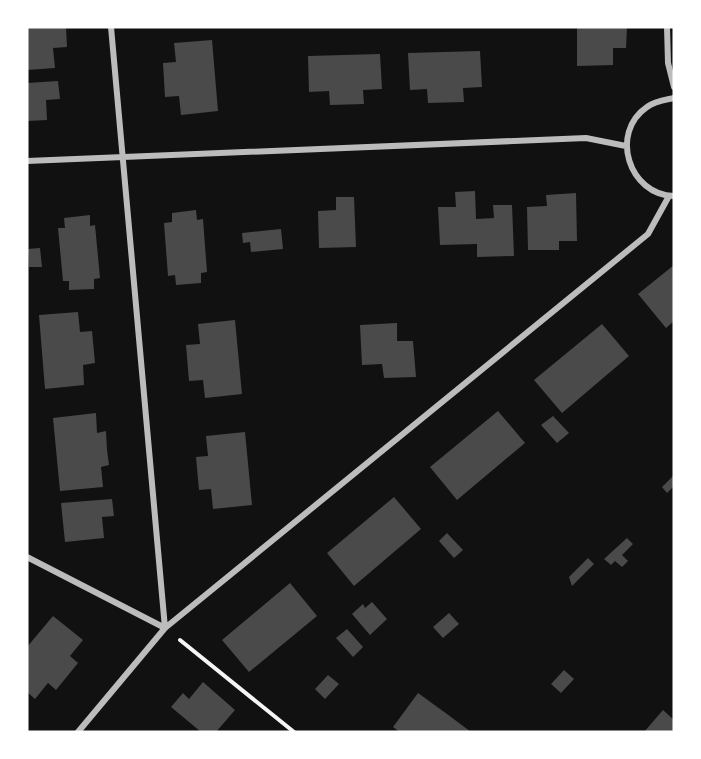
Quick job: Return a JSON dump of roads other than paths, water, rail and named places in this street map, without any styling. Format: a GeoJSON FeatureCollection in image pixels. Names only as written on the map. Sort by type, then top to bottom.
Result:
{"type":"FeatureCollection","features":[{"type":"Feature","properties":{"kind":"street"},"geometry":{"type":"LineString","coordinates":[[111,27],[165,628]]}},
{"type":"Feature","properties":{"kind":"street"},"geometry":{"type":"LineString","coordinates":[[667,27],[668,63],[674,87]]}},
{"type":"Feature","properties":{"kind":"street"},"geometry":{"type":"LineString","coordinates":[[78,732],[165,628],[648,234],[671,196],[655,192],[643,184],[634,173],[628,160],[626,147],[629,131],[647,106],[674,98]]}},
{"type":"Feature","properties":{"kind":"street"},"geometry":{"type":"LineString","coordinates":[[27,161],[586,138],[626,147]]}},
{"type":"Feature","properties":{"kind":"street"},"geometry":{"type":"LineString","coordinates":[[27,557],[165,628]]}}]}
